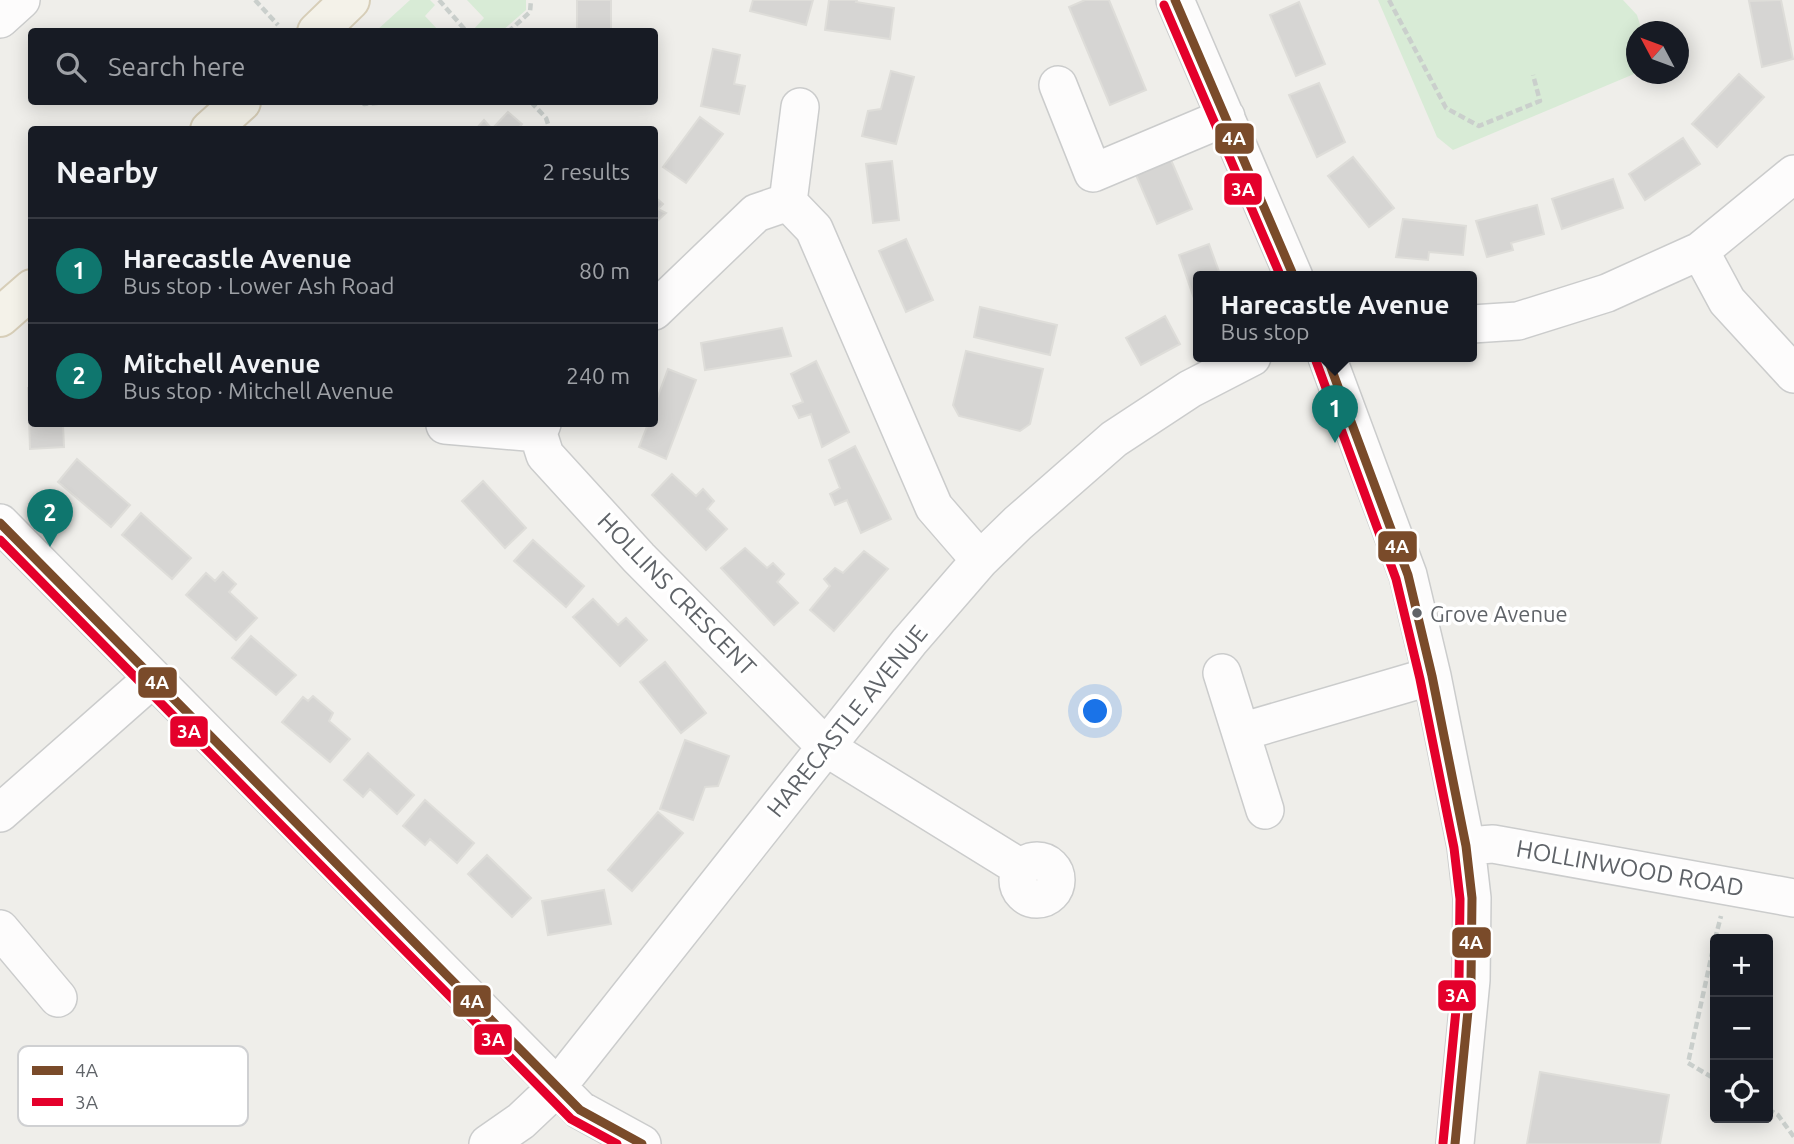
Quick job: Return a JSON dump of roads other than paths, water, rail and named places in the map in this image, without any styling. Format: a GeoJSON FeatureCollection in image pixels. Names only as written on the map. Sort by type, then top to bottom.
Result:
{"type":"FeatureCollection","features":[{"type":"Feature","properties":{"kind":"main road"},"geometry":{"type":"LineString","coordinates":[[321,28],[350,0]]}},
{"type":"Feature","properties":{"kind":"main road"},"geometry":{"type":"LineString","coordinates":[[214,126],[238,105]]}},
{"type":"Feature","properties":{"kind":"main road"},"geometry":{"type":"LineString","coordinates":[[0,317],[28,292]]}},
{"type":"Feature","properties":{"kind":"street"},"geometry":{"type":"LineString","coordinates":[[0,19],[22,0]]}},
{"type":"Feature","properties":{"kind":"street"},"geometry":{"type":"LineString","coordinates":[[1175,0],[1291,271]]}},
{"type":"Feature","properties":{"kind":"street"},"geometry":{"type":"LineString","coordinates":[[1058,85],[1093,173],[1226,117]]}},
{"type":"Feature","properties":{"kind":"street"},"geometry":{"type":"LineString","coordinates":[[788,202],[800,107]]}},
{"type":"Feature","properties":{"kind":"street"},"geometry":{"type":"LineString","coordinates":[[1477,324],[1518,321],[1607,293],[1700,251],[1794,174]]}},
{"type":"Feature","properties":{"kind":"street"},"geometry":{"type":"LineString","coordinates":[[658,307],[756,213],[788,202]]}},
{"type":"Feature","properties":{"kind":"street"},"geometry":{"type":"LineString","coordinates":[[788,202],[814,229],[934,507],[981,560]]}},
{"type":"Feature","properties":{"kind":"street"},"geometry":{"type":"LineString","coordinates":[[1700,251],[1727,301],[1794,374]]}},
{"type":"Feature","properties":{"kind":"street","name":"HARECASTLE AVENUE"},"geometry":{"type":"LineString","coordinates":[[488,1144],[521,1121],[557,1087],[909,642],[981,560],[1018,523],[1114,439],[1190,389],[1242,362]]}},
{"type":"Feature","properties":{"kind":"street"},"geometry":{"type":"LineString","coordinates":[[1329,362],[1408,576],[1432,676],[1466,846],[1472,898],[1471,980],[1455,1144]]}},
{"type":"Feature","properties":{"kind":"street","name":"HOLLINS CRESCENT"},"geometry":{"type":"LineString","coordinates":[[508,427],[540,428],[545,455],[639,558],[827,748],[1021,868]]}},
{"type":"Feature","properties":{"kind":"street"},"geometry":{"type":"LineString","coordinates":[[0,523],[580,1110],[642,1144]]}},
{"type":"Feature","properties":{"kind":"street"},"geometry":{"type":"LineString","coordinates":[[1222,673],[1265,810]]}},
{"type":"Feature","properties":{"kind":"street"},"geometry":{"type":"LineString","coordinates":[[1241,732],[1432,676]]}},
{"type":"Feature","properties":{"kind":"street"},"geometry":{"type":"LineString","coordinates":[[0,813],[153,678]]}},
{"type":"Feature","properties":{"kind":"street","name":"HOLLINWOOD ROAD"},"geometry":{"type":"LineString","coordinates":[[1466,846],[1493,844],[1794,898]]}},
{"type":"Feature","properties":{"kind":"street"},"geometry":{"type":"LineString","coordinates":[[0,929],[58,998]]}},
{"type":"Feature","properties":{"kind":"place","name":"Harecastle Avenue"},"geometry":{"type":"Point","coordinates":[1335,443]}},
{"type":"Feature","properties":{"kind":"place","name":"Mitchell Avenue"},"geometry":{"type":"Point","coordinates":[50,547]}},
{"type":"Feature","properties":{"kind":"place","name":"Grove Avenue"},"geometry":{"type":"Point","coordinates":[1417,613]}}]}
